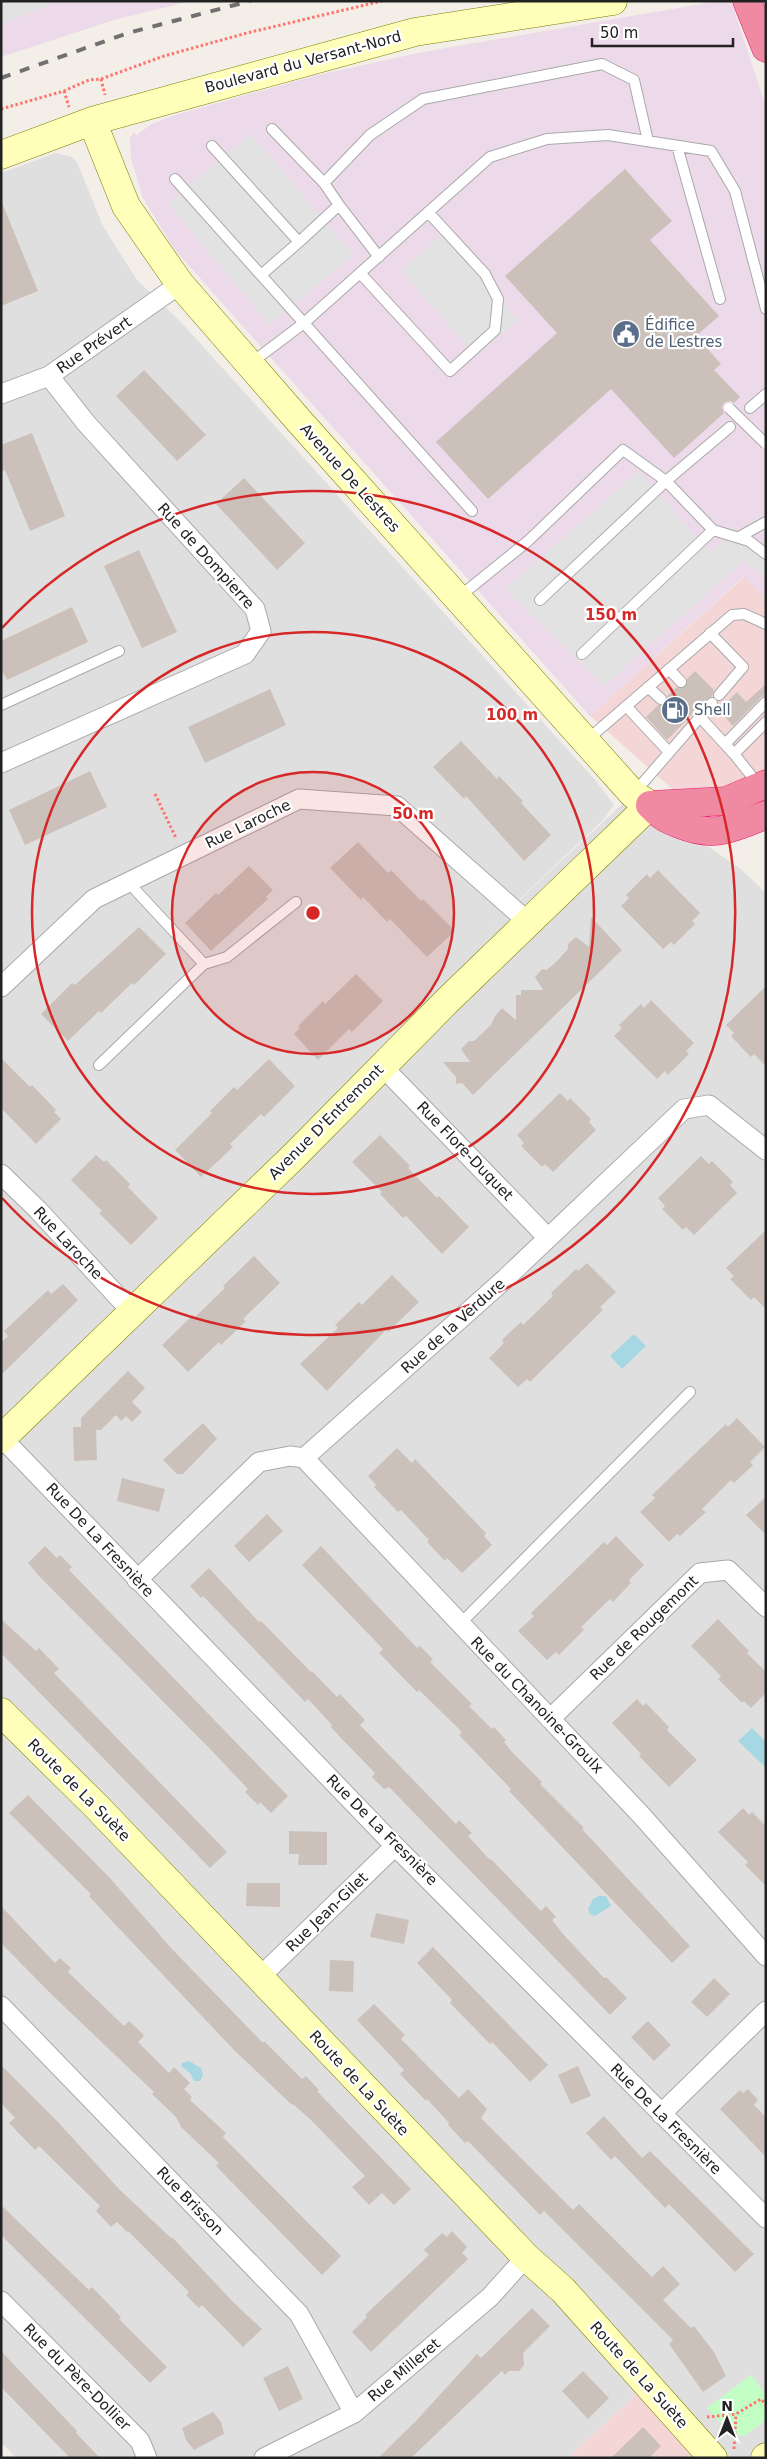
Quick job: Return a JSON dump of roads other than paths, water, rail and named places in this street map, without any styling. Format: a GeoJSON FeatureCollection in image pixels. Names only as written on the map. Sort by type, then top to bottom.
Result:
{"type":"FeatureCollection","features":[{"type":"Feature","properties":{"kind":"highway"},"geometry":{"type":"LineString","coordinates":[[748,2],[766,48]]}},
{"type":"Feature","properties":{"kind":"highway"},"geometry":{"type":"LineString","coordinates":[[642,799],[726,801],[763,785]]}},
{"type":"Feature","properties":{"kind":"highway"},"geometry":{"type":"LineString","coordinates":[[642,799],[660,817],[700,832],[726,830],[766,815]]}},
{"type":"Feature","properties":{"kind":"street","name":"Boulevard du Versant-Nord"},"geometry":{"type":"LineString","coordinates":[[1,155],[92,121],[415,32],[613,1]]}},
{"type":"Feature","properties":{"kind":"street","name":"Avenue De Lestres"},"geometry":{"type":"LineString","coordinates":[[92,121],[126,206],[151,245],[180,284],[586,740],[642,799]]}},
{"type":"Feature","properties":{"kind":"street","name":"Rue Prévert"},"geometry":{"type":"LineString","coordinates":[[1,394],[49,376],[180,284]]}},
{"type":"Feature","properties":{"kind":"street","name":"Rue de Dompierre"},"geometry":{"type":"LineString","coordinates":[[1,763],[245,654],[262,632],[256,609],[86,423],[49,376]]}},
{"type":"Feature","properties":{"kind":"street","name":"Rue Laroche"},"geometry":{"type":"LineString","coordinates":[[1,987],[94,899],[299,799],[397,806],[528,922]]}},
{"type":"Feature","properties":{"kind":"street","name":"Avenue D'Entremont"},"geometry":{"type":"LineString","coordinates":[[2,1439],[293,1158],[382,1066],[528,922],[642,799]]}},
{"type":"Feature","properties":{"kind":"street","name":"Rue Flore-Duquet"},"geometry":{"type":"LineString","coordinates":[[382,1066],[548,1238]]}},
{"type":"Feature","properties":{"kind":"street","name":"Rue de la Verdure"},"geometry":{"type":"LineString","coordinates":[[304,1458],[506,1278],[684,1109],[709,1105],[766,1150]]}},
{"type":"Feature","properties":{"kind":"street","name":"Rue Laroche"},"geometry":{"type":"LineString","coordinates":[[1,1174],[38,1210],[132,1312]]}},
{"type":"Feature","properties":{"kind":"street","name":"Rue De La Fresnière"},"geometry":{"type":"LineString","coordinates":[[2,1439],[68,1505],[137,1580],[395,1846],[766,2218]]}},
{"type":"Feature","properties":{"kind":"street"},"geometry":{"type":"LineString","coordinates":[[137,1580],[259,1462],[290,1456],[304,1458]]}},
{"type":"Feature","properties":{"kind":"street","name":"Rue du Chanoine-Groulx"},"geometry":{"type":"LineString","coordinates":[[304,1458],[642,1816],[766,1956]]}},
{"type":"Feature","properties":{"kind":"street","name":"Rue de Rougemont"},"geometry":{"type":"LineString","coordinates":[[550,1719],[700,1573],[728,1570],[766,1607]]}},
{"type":"Feature","properties":{"kind":"street","name":"Route de La Suète"},"geometry":{"type":"LineString","coordinates":[[1,1712],[99,1809],[526,2257],[563,2290],[713,2458]]}},
{"type":"Feature","properties":{"kind":"street","name":"Rue Jean-Gilet"},"geometry":{"type":"LineString","coordinates":[[259,1978],[395,1846]]}},
{"type":"Feature","properties":{"kind":"street","name":"Rue Brisson"},"geometry":{"type":"LineString","coordinates":[[1,2006],[299,2314],[354,2412]]}},
{"type":"Feature","properties":{"kind":"street"},"geometry":{"type":"LineString","coordinates":[[661,2114],[766,2011]]}},
{"type":"Feature","properties":{"kind":"street","name":"Rue Milleret"},"geometry":{"type":"LineString","coordinates":[[264,2458],[354,2412],[490,2297],[526,2257]]}},
{"type":"Feature","properties":{"kind":"street","name":"Rue du Père-Dollier"},"geometry":{"type":"LineString","coordinates":[[1,2301],[140,2441],[147,2458]]}},
{"type":"Feature","properties":{"kind":"lane"},"geometry":{"type":"LineString","coordinates":[[324,183],[370,135],[423,99],[602,64],[634,80],[648,142]]}},
{"type":"Feature","properties":{"kind":"lane"},"geometry":{"type":"LineString","coordinates":[[272,129],[324,183],[379,257]]}},
{"type":"Feature","properties":{"kind":"lane"},"geometry":{"type":"LineString","coordinates":[[250,364],[304,323],[490,157],[547,139],[608,135],[711,151],[735,191],[766,309]]}},
{"type":"Feature","properties":{"kind":"lane"},"geometry":{"type":"LineString","coordinates":[[212,146],[299,242]]}},
{"type":"Feature","properties":{"kind":"lane"},"geometry":{"type":"LineString","coordinates":[[677,146],[720,299]]}},
{"type":"Feature","properties":{"kind":"lane"},"geometry":{"type":"LineString","coordinates":[[175,179],[472,511]]}},
{"type":"Feature","properties":{"kind":"lane"},"geometry":{"type":"LineString","coordinates":[[261,275],[339,205]]}},
{"type":"Feature","properties":{"kind":"lane"},"geometry":{"type":"LineString","coordinates":[[360,273],[450,371],[495,330],[498,299],[486,274],[428,212]]}},
{"type":"Feature","properties":{"kind":"lane"},"geometry":{"type":"LineString","coordinates":[[750,408],[766,394]]}},
{"type":"Feature","properties":{"kind":"lane"},"geometry":{"type":"LineString","coordinates":[[729,408],[766,444]]}},
{"type":"Feature","properties":{"kind":"lane"},"geometry":{"type":"LineString","coordinates":[[540,600],[666,481],[730,427]]}},
{"type":"Feature","properties":{"kind":"lane"},"geometry":{"type":"LineString","coordinates":[[458,597],[528,541],[623,450],[666,481],[713,530],[749,541],[766,554]]}},
{"type":"Feature","properties":{"kind":"lane"},"geometry":{"type":"LineString","coordinates":[[739,537],[766,522]]}},
{"type":"Feature","properties":{"kind":"lane"},"geometry":{"type":"LineString","coordinates":[[582,654],[713,530]]}},
{"type":"Feature","properties":{"kind":"lane"},"geometry":{"type":"LineString","coordinates":[[586,740],[732,615],[744,614],[766,624]]}},
{"type":"Feature","properties":{"kind":"lane"},"geometry":{"type":"LineString","coordinates":[[642,799],[686,724],[708,705],[743,666],[710,633]]}},
{"type":"Feature","properties":{"kind":"lane"},"geometry":{"type":"LineString","coordinates":[[1,705],[119,651]]}},
{"type":"Feature","properties":{"kind":"lane"},"geometry":{"type":"LineString","coordinates":[[669,669],[681,682]]}},
{"type":"Feature","properties":{"kind":"lane"},"geometry":{"type":"LineString","coordinates":[[648,687],[661,699]]}},
{"type":"Feature","properties":{"kind":"lane"},"geometry":{"type":"LineString","coordinates":[[725,744],[766,702]]}},
{"type":"Feature","properties":{"kind":"lane"},"geometry":{"type":"LineString","coordinates":[[708,705],[725,744],[763,785]]}},
{"type":"Feature","properties":{"kind":"lane"},"geometry":{"type":"LineString","coordinates":[[626,706],[670,752]]}},
{"type":"Feature","properties":{"kind":"lane"},"geometry":{"type":"LineString","coordinates":[[734,754],[766,722]]}},
{"type":"Feature","properties":{"kind":"lane"},"geometry":{"type":"LineString","coordinates":[[128,882],[204,964]]}},
{"type":"Feature","properties":{"kind":"lane"},"geometry":{"type":"LineString","coordinates":[[99,1065],[204,964],[227,957],[296,902]]}},
{"type":"Feature","properties":{"kind":"lane"},"geometry":{"type":"LineString","coordinates":[[460,1624],[690,1392]]}},
{"type":"Feature","properties":{"kind":"water"},"geometry":{"type":"Polygon","coordinates":[[[634,1334],[646,1346],[622,1369],[610,1356],[634,1334]]]}},
{"type":"Feature","properties":{"kind":"water"},"geometry":{"type":"Polygon","coordinates":[[[752,1728],[766,1742],[766,1765],[764,1766],[738,1741],[752,1728]]]}},
{"type":"Feature","properties":{"kind":"water"},"geometry":{"type":"Polygon","coordinates":[[[599,1896],[606,1896],[611,1906],[595,1916],[590,1914],[588,1909],[593,1899],[599,1896]]]}},
{"type":"Feature","properties":{"kind":"water"},"geometry":{"type":"Polygon","coordinates":[[[189,2061],[201,2068],[203,2075],[200,2081],[194,2081],[190,2073],[181,2066],[182,2063],[189,2061]]]}},
{"type":"Feature","properties":{"kind":"railway"},"geometry":{"type":"LineString","coordinates":[[1,78],[128,33],[250,1]]}},
{"type":"Feature","properties":{"kind":"place","name":"Édifice de Lestres"},"geometry":{"type":"Point","coordinates":[626,334]}},
{"type":"Feature","properties":{"kind":"place","name":"Shell"},"geometry":{"type":"Point","coordinates":[675,710]}}]}
